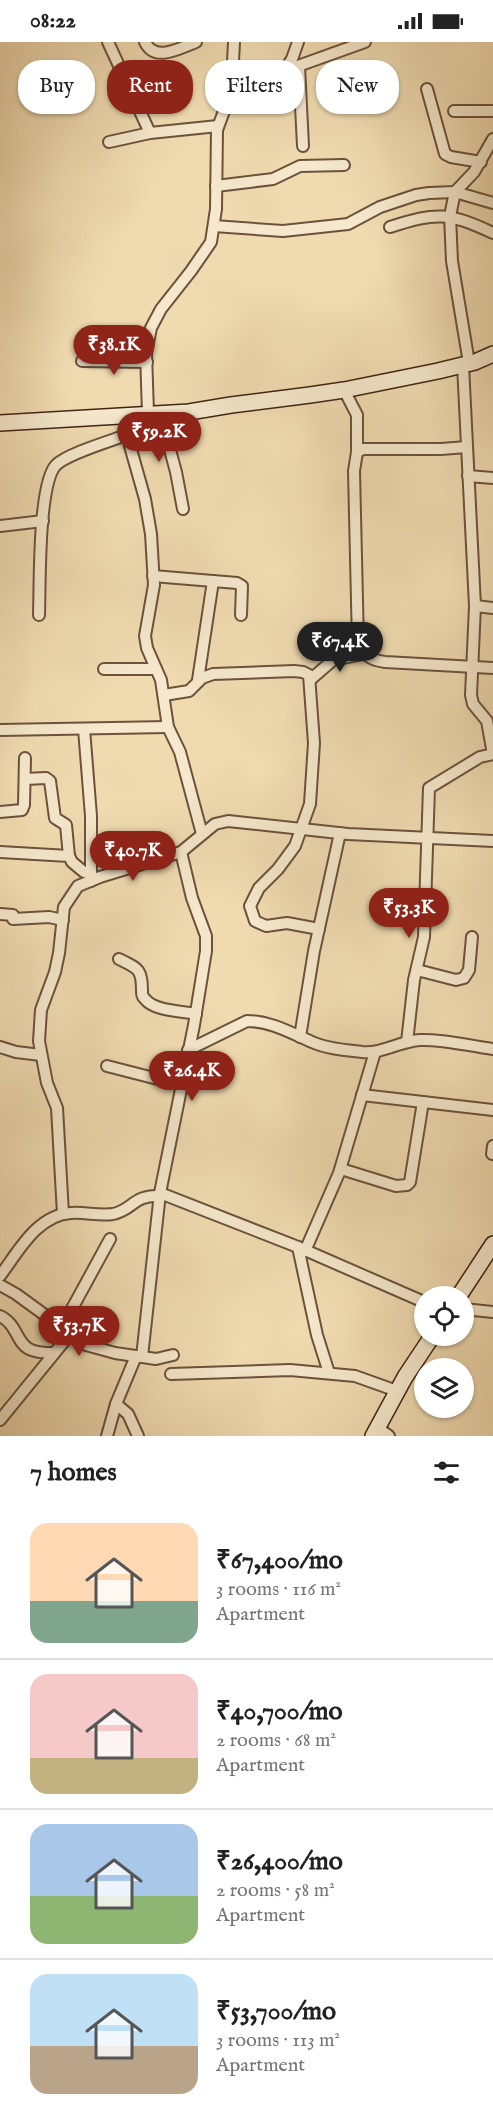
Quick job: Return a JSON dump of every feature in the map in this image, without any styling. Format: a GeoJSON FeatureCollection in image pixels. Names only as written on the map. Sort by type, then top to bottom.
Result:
{"type":"FeatureCollection","features":[{"type":"Feature","properties":{"kind":"street"},"geometry":{"type":"LineString","coordinates":[[108,42],[150,133]]}},
{"type":"Feature","properties":{"kind":"street"},"geometry":{"type":"LineString","coordinates":[[145,42],[152,52],[161,54],[196,42]]}},
{"type":"Feature","properties":{"kind":"street"},"geometry":{"type":"LineString","coordinates":[[233,60],[234,42]]}},
{"type":"Feature","properties":{"kind":"street"},"geometry":{"type":"LineString","coordinates":[[291,60],[298,42]]}},
{"type":"Feature","properties":{"kind":"street"},"geometry":{"type":"LineString","coordinates":[[304,64],[365,42]]}},
{"type":"Feature","properties":{"kind":"street"},"geometry":{"type":"LineString","coordinates":[[427,89],[445,154],[481,162]]}},
{"type":"Feature","properties":{"kind":"street"},"geometry":{"type":"LineString","coordinates":[[454,111],[493,111]]}},
{"type":"Feature","properties":{"kind":"street"},"geometry":{"type":"LineString","coordinates":[[183,509],[176,472],[151,413],[147,362],[150,328],[160,309],[211,242],[214,226],[218,126],[223,114]]}},
{"type":"Feature","properties":{"kind":"street"},"geometry":{"type":"LineString","coordinates":[[301,114],[303,146]]}},
{"type":"Feature","properties":{"kind":"street"},"geometry":{"type":"LineString","coordinates":[[109,142],[150,133],[218,126]]}},
{"type":"Feature","properties":{"kind":"street"},"geometry":{"type":"LineString","coordinates":[[407,1042],[424,938],[429,788],[480,757],[493,754],[487,722],[473,704],[475,606],[468,476],[466,364],[452,261],[450,216],[455,192],[481,162],[493,139]]}},
{"type":"Feature","properties":{"kind":"street"},"geometry":{"type":"LineString","coordinates":[[216,186],[273,179],[300,166],[344,165]]}},
{"type":"Feature","properties":{"kind":"street"},"geometry":{"type":"LineString","coordinates":[[214,226],[283,231],[348,224],[380,207],[423,194],[455,192],[493,203]]}},
{"type":"Feature","properties":{"kind":"street"},"geometry":{"type":"LineString","coordinates":[[390,227],[418,218],[450,216],[468,221],[493,233]]}},
{"type":"Feature","properties":{"kind":"street"},"geometry":{"type":"LineString","coordinates":[[0,423],[189,412],[344,390],[466,364],[493,354]]}},
{"type":"Feature","properties":{"kind":"street"},"geometry":{"type":"LineString","coordinates":[[82,361],[147,362]]}},
{"type":"Feature","properties":{"kind":"street"},"geometry":{"type":"LineString","coordinates":[[344,390],[357,415],[357,452],[354,471],[358,644],[363,654],[372,660],[385,662],[493,668]]}},
{"type":"Feature","properties":{"kind":"street"},"geometry":{"type":"LineString","coordinates":[[39,615],[44,497],[50,474],[56,465],[72,456],[132,433],[151,413]]}},
{"type":"Feature","properties":{"kind":"street"},"geometry":{"type":"LineString","coordinates":[[132,433],[130,446],[133,462],[145,499],[152,534],[152,606],[145,636],[147,648],[164,695],[168,727],[180,752],[202,834]]}},
{"type":"Feature","properties":{"kind":"street"},"geometry":{"type":"LineString","coordinates":[[357,452],[363,449],[467,447]]}},
{"type":"Feature","properties":{"kind":"street"},"geometry":{"type":"LineString","coordinates":[[468,476],[493,478]]}},
{"type":"Feature","properties":{"kind":"street"},"geometry":{"type":"LineString","coordinates":[[0,526],[43,521]]}},
{"type":"Feature","properties":{"kind":"street"},"geometry":{"type":"LineString","coordinates":[[153,576],[237,583],[242,586],[240,615]]}},
{"type":"Feature","properties":{"kind":"street"},"geometry":{"type":"LineString","coordinates":[[198,680],[213,581]]}},
{"type":"Feature","properties":{"kind":"street"},"geometry":{"type":"LineString","coordinates":[[475,606],[493,608]]}},
{"type":"Feature","properties":{"kind":"street"},"geometry":{"type":"LineString","coordinates":[[310,680],[333,660],[363,654]]}},
{"type":"Feature","properties":{"kind":"street"},"geometry":{"type":"LineString","coordinates":[[104,669],[156,669]]}},
{"type":"Feature","properties":{"kind":"street"},"geometry":{"type":"LineString","coordinates":[[164,695],[189,691],[198,680],[213,674],[303,672],[309,675],[314,762],[310,804],[295,846],[278,869],[259,888],[250,906],[255,921],[266,926],[287,923],[319,929]]}},
{"type":"Feature","properties":{"kind":"street"},"geometry":{"type":"LineString","coordinates":[[0,730],[168,727]]}},
{"type":"Feature","properties":{"kind":"street"},"geometry":{"type":"LineString","coordinates":[[84,729],[91,816],[91,877]]}},
{"type":"Feature","properties":{"kind":"street"},"geometry":{"type":"LineString","coordinates":[[0,812],[22,810],[25,758]]}},
{"type":"Feature","properties":{"kind":"street"},"geometry":{"type":"LineString","coordinates":[[25,779],[46,778],[50,781],[53,813],[55,818],[64,823],[68,829],[69,855],[76,868],[91,877]]}},
{"type":"Feature","properties":{"kind":"street"},"geometry":{"type":"LineString","coordinates":[[63,1214],[57,1108],[47,1083],[39,1041],[41,1010],[55,972],[64,907],[78,886],[91,877],[181,852],[215,824],[228,821],[340,833],[493,841]]}},
{"type":"Feature","properties":{"kind":"street"},"geometry":{"type":"LineString","coordinates":[[300,1036],[319,929],[340,833]]}},
{"type":"Feature","properties":{"kind":"street"},"geometry":{"type":"LineString","coordinates":[[0,852],[69,855]]}},
{"type":"Feature","properties":{"kind":"street"},"geometry":{"type":"LineString","coordinates":[[107,1436],[116,1404],[139,1356],[160,1194],[196,1014],[206,951],[206,936],[192,898],[181,852]]}},
{"type":"Feature","properties":{"kind":"street"},"geometry":{"type":"LineString","coordinates":[[0,914],[63,920]]}},
{"type":"Feature","properties":{"kind":"street"},"geometry":{"type":"LineString","coordinates":[[417,970],[456,980],[464,978],[469,970],[472,938]]}},
{"type":"Feature","properties":{"kind":"street"},"geometry":{"type":"LineString","coordinates":[[119,959],[141,973],[142,995],[152,1005],[196,1014]]}},
{"type":"Feature","properties":{"kind":"street"},"geometry":{"type":"LineString","coordinates":[[188,1050],[247,1021],[276,1026],[320,1045],[375,1052],[422,1040],[493,1049]]}},
{"type":"Feature","properties":{"kind":"street"},"geometry":{"type":"LineString","coordinates":[[0,1047],[16,1052],[41,1055]]}},
{"type":"Feature","properties":{"kind":"street"},"geometry":{"type":"LineString","coordinates":[[329,1373],[316,1335],[301,1249],[340,1169],[375,1052]]}},
{"type":"Feature","properties":{"kind":"street"},"geometry":{"type":"LineString","coordinates":[[107,1066],[181,1085]]}},
{"type":"Feature","properties":{"kind":"street"},"geometry":{"type":"LineString","coordinates":[[362,1095],[493,1110]]}},
{"type":"Feature","properties":{"kind":"street"},"geometry":{"type":"LineString","coordinates":[[340,1169],[396,1186],[407,1185],[410,1182],[423,1102]]}},
{"type":"Feature","properties":{"kind":"street"},"geometry":{"type":"LineString","coordinates":[[0,1276],[31,1234],[42,1225],[63,1214],[86,1212],[115,1214],[145,1196],[160,1194],[301,1249],[414,1298]]}},
{"type":"Feature","properties":{"kind":"street"},"geometry":{"type":"LineString","coordinates":[[0,1420],[54,1353],[110,1239]]}},
{"type":"Feature","properties":{"kind":"street"},"geometry":{"type":"LineString","coordinates":[[466,1286],[493,1244]]}},
{"type":"Feature","properties":{"kind":"street"},"geometry":{"type":"LineString","coordinates":[[0,1285],[86,1345],[156,1359],[173,1355]]}},
{"type":"Feature","properties":{"kind":"street"},"geometry":{"type":"LineString","coordinates":[[474,1310],[493,1312]]}},
{"type":"Feature","properties":{"kind":"street"},"geometry":{"type":"LineString","coordinates":[[0,1316],[12,1324],[27,1349],[54,1353]]}},
{"type":"Feature","properties":{"kind":"street"},"geometry":{"type":"LineString","coordinates":[[381,1434],[397,1391],[426,1346]]}},
{"type":"Feature","properties":{"kind":"street"},"geometry":{"type":"LineString","coordinates":[[171,1374],[290,1370],[355,1376],[397,1391]]}},
{"type":"Feature","properties":{"kind":"street"},"geometry":{"type":"LineString","coordinates":[[116,1404],[128,1414],[138,1436]]}}]}
